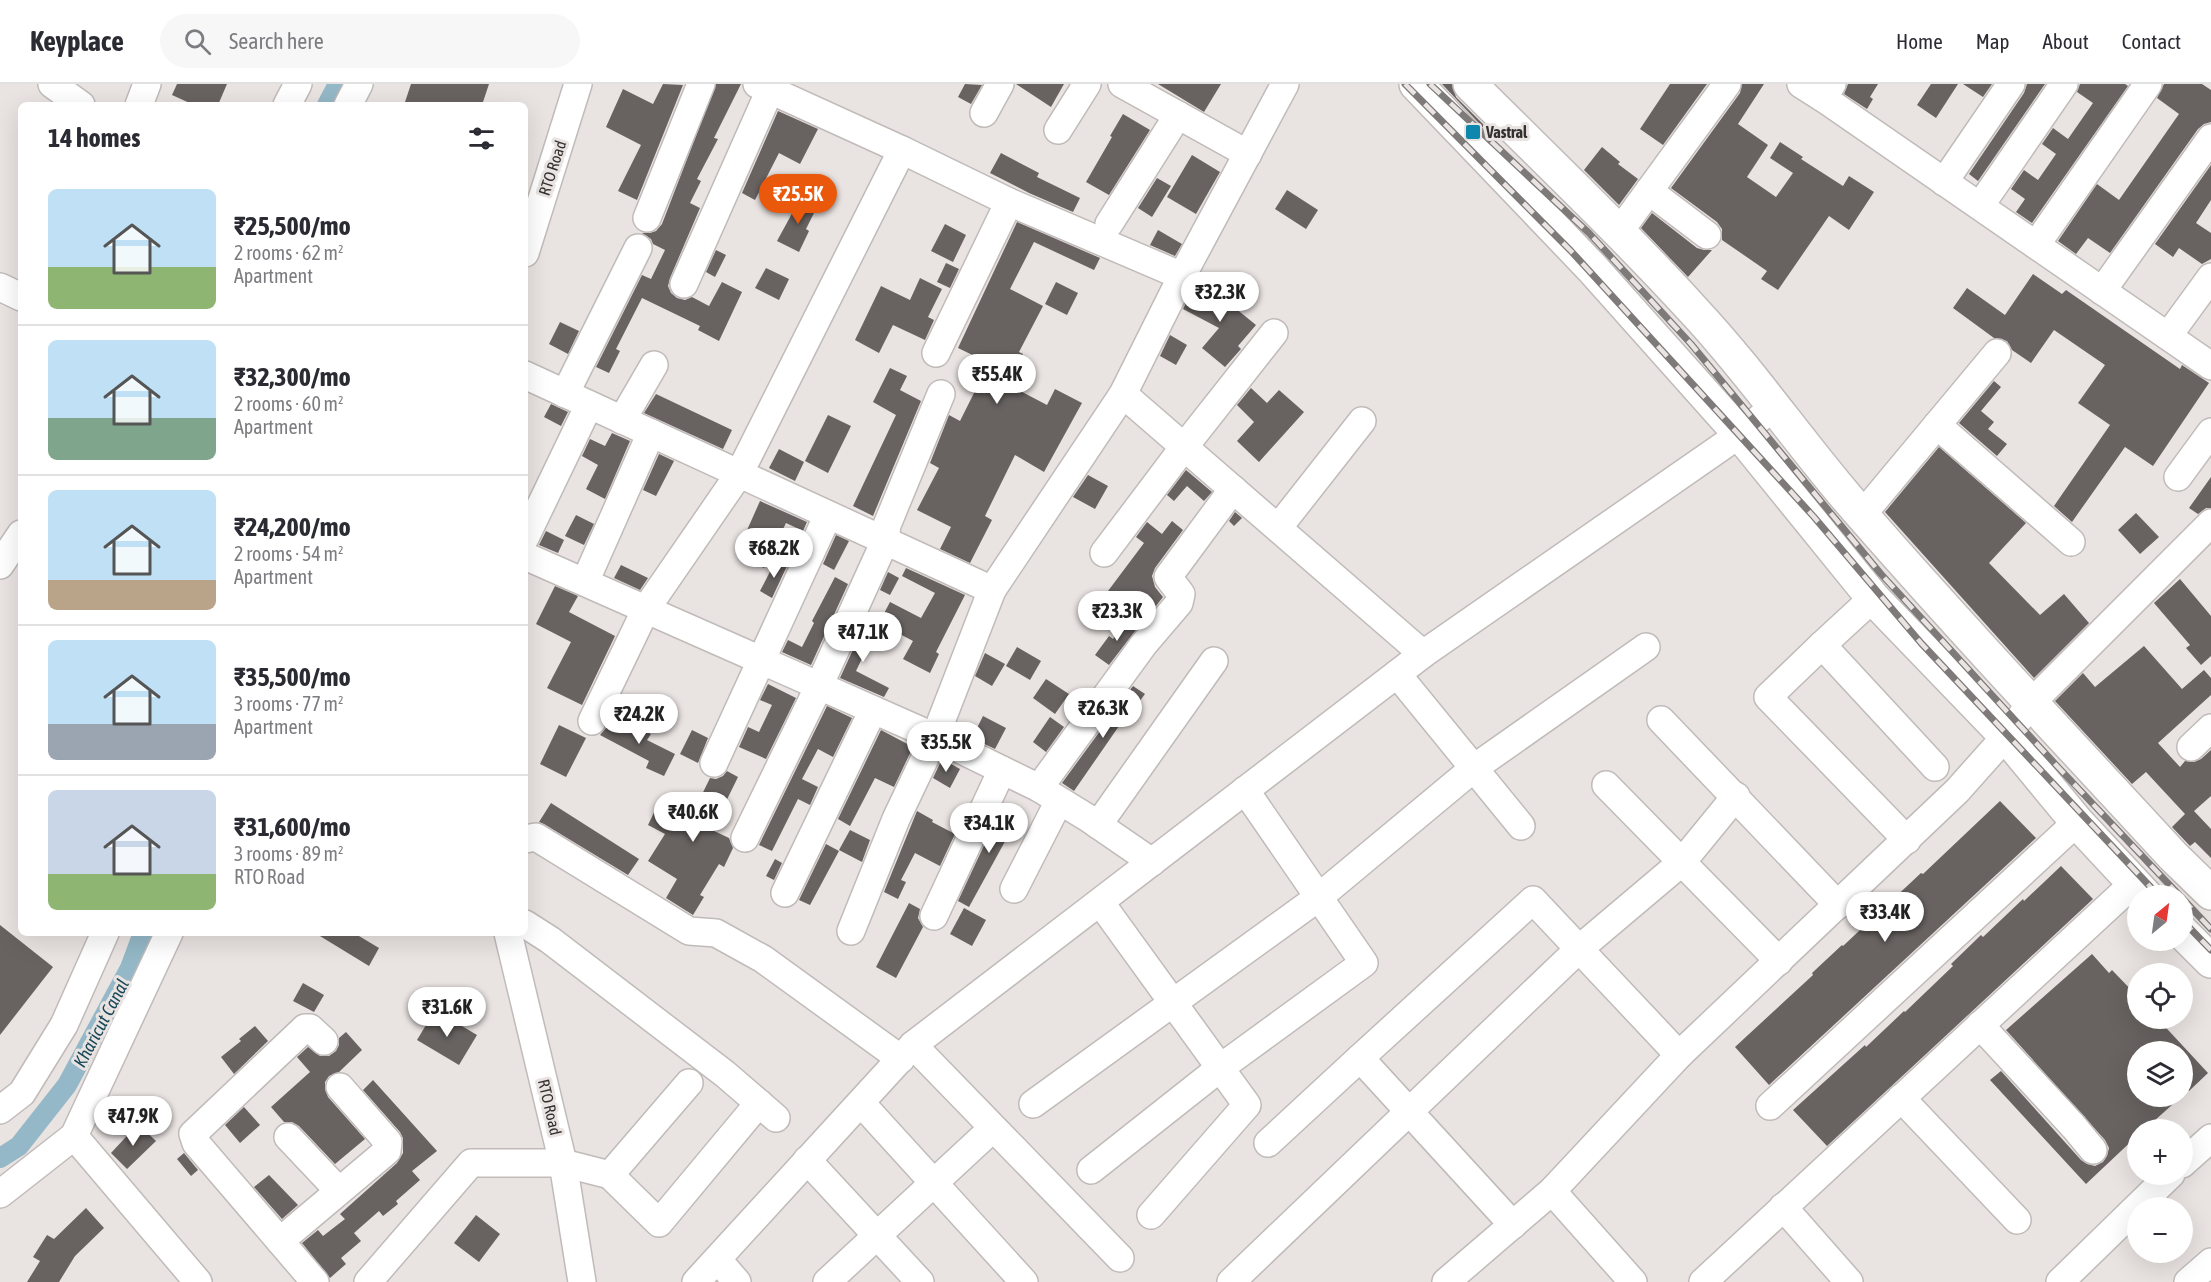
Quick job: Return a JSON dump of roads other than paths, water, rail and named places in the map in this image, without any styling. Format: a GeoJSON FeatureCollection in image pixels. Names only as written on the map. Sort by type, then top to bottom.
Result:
{"type":"FeatureCollection","features":[{"type":"Feature","properties":{"kind":"main road"},"geometry":{"type":"LineString","coordinates":[[1416,84],[1592,268],[1740,434],[1873,598],[2006,736],[2077,822],[2136,885]]}},
{"type":"Feature","properties":{"kind":"main road"},"geometry":{"type":"LineString","coordinates":[[1470,84],[1619,232],[1697,314],[1912,573],[2173,856],[2211,893]]}},
{"type":"Feature","properties":{"kind":"main road"},"geometry":{"type":"LineString","coordinates":[[2193,943],[2211,961]]}},
{"type":"Feature","properties":{"kind":"street"},"geometry":{"type":"LineString","coordinates":[[52,84],[77,102]]}},
{"type":"Feature","properties":{"kind":"street"},"geometry":{"type":"LineString","coordinates":[[140,102],[147,84]]}},
{"type":"Feature","properties":{"kind":"street"},"geometry":{"type":"LineString","coordinates":[[289,102],[298,84]]}},
{"type":"Feature","properties":{"kind":"street"},"geometry":{"type":"LineString","coordinates":[[350,102],[359,84]]}},
{"type":"Feature","properties":{"kind":"street","name":"RTO Road"},"geometry":{"type":"LineString","coordinates":[[528,244],[579,84]]}},
{"type":"Feature","properties":{"kind":"street"},"geometry":{"type":"LineString","coordinates":[[647,218],[701,84]]}},
{"type":"Feature","properties":{"kind":"street"},"geometry":{"type":"LineString","coordinates":[[984,113],[1000,84]]}},
{"type":"Feature","properties":{"kind":"street"},"geometry":{"type":"LineString","coordinates":[[1058,130],[1087,84]]}},
{"type":"Feature","properties":{"kind":"street"},"geometry":{"type":"LineString","coordinates":[[1122,84],[1248,154]]}},
{"type":"Feature","properties":{"kind":"street"},"geometry":{"type":"LineString","coordinates":[[851,931],[896,819],[935,737],[992,590],[1123,394],[1182,276],[1285,84]]}},
{"type":"Feature","properties":{"kind":"street"},"geometry":{"type":"LineString","coordinates":[[1619,232],[1727,84]]}},
{"type":"Feature","properties":{"kind":"street"},"geometry":{"type":"LineString","coordinates":[[1944,182],[2011,84]]}},
{"type":"Feature","properties":{"kind":"street"},"geometry":{"type":"LineString","coordinates":[[1980,206],[2064,84]]}},
{"type":"Feature","properties":{"kind":"street"},"geometry":{"type":"LineString","coordinates":[[2036,245],[2148,84]]}},
{"type":"Feature","properties":{"kind":"street"},"geometry":{"type":"LineString","coordinates":[[684,284],[764,87],[902,150],[1008,202],[1182,276]]}},
{"type":"Feature","properties":{"kind":"street"},"geometry":{"type":"LineString","coordinates":[[1819,89],[1944,182],[2211,366]]}},
{"type":"Feature","properties":{"kind":"street"},"geometry":{"type":"LineString","coordinates":[[1109,224],[1178,115]]}},
{"type":"Feature","properties":{"kind":"street"},"geometry":{"type":"LineString","coordinates":[[2103,291],[2211,138]]}},
{"type":"Feature","properties":{"kind":"street"},"geometry":{"type":"LineString","coordinates":[[592,722],[646,609],[739,474],[902,150]]}},
{"type":"Feature","properties":{"kind":"street"},"geometry":{"type":"LineString","coordinates":[[1648,191],[1707,235]]}},
{"type":"Feature","properties":{"kind":"street"},"geometry":{"type":"LineString","coordinates":[[936,353],[1008,202]]}},
{"type":"Feature","properties":{"kind":"street"},"geometry":{"type":"LineString","coordinates":[[528,530],[638,248]]}},
{"type":"Feature","properties":{"kind":"street"},"geometry":{"type":"LineString","coordinates":[[2168,336],[2211,277]]}},
{"type":"Feature","properties":{"kind":"street"},"geometry":{"type":"LineString","coordinates":[[0,286],[18,295]]}},
{"type":"Feature","properties":{"kind":"street"},"geometry":{"type":"LineString","coordinates":[[1104,553],[1274,333]]}},
{"type":"Feature","properties":{"kind":"street"},"geometry":{"type":"LineString","coordinates":[[1862,515],[1997,353]]}},
{"type":"Feature","properties":{"kind":"street"},"geometry":{"type":"LineString","coordinates":[[622,420],[654,365]]}},
{"type":"Feature","properties":{"kind":"street"},"geometry":{"type":"LineString","coordinates":[[528,376],[992,590]]}},
{"type":"Feature","properties":{"kind":"street"},"geometry":{"type":"LineString","coordinates":[[745,838],[819,686],[885,541],[887,525],[941,394]]}},
{"type":"Feature","properties":{"kind":"street"},"geometry":{"type":"LineString","coordinates":[[1123,394],[1423,654]]}},
{"type":"Feature","properties":{"kind":"street"},"geometry":{"type":"LineString","coordinates":[[696,1282],[907,1052],[1423,654],[1740,434],[1775,406]]}},
{"type":"Feature","properties":{"kind":"street"},"geometry":{"type":"LineString","coordinates":[[1278,528],[1362,421]]}},
{"type":"Feature","properties":{"kind":"street"},"geometry":{"type":"LineString","coordinates":[[1937,425],[2071,542]]}},
{"type":"Feature","properties":{"kind":"street"},"geometry":{"type":"LineString","coordinates":[[2178,477],[2211,432]]}},
{"type":"Feature","properties":{"kind":"street"},"geometry":{"type":"LineString","coordinates":[[585,582],[651,433]]}},
{"type":"Feature","properties":{"kind":"street"},"geometry":{"type":"LineString","coordinates":[[1014,889],[1049,795],[1144,644],[1179,603],[1181,594],[1168,577],[1233,489]]}},
{"type":"Feature","properties":{"kind":"street"},"geometry":{"type":"LineString","coordinates":[[714,763],[828,515]]}},
{"type":"Feature","properties":{"kind":"street"},"geometry":{"type":"LineString","coordinates":[[1446,1282],[1552,1191],[1679,1055],[1957,791],[2006,736],[2032,702],[2211,523]]}},
{"type":"Feature","properties":{"kind":"street"},"geometry":{"type":"LineString","coordinates":[[0,565],[18,538]]}},
{"type":"Feature","properties":{"kind":"street"},"geometry":{"type":"LineString","coordinates":[[528,557],[935,737],[1049,795],[1152,862]]}},
{"type":"Feature","properties":{"kind":"street"},"geometry":{"type":"LineString","coordinates":[[1873,598],[1768,697],[1907,840]]}},
{"type":"Feature","properties":{"kind":"street"},"geometry":{"type":"LineString","coordinates":[[1822,645],[1935,767]]}},
{"type":"Feature","properties":{"kind":"street"},"geometry":{"type":"LineString","coordinates":[[1033,1104],[1319,897],[1474,768],[1646,647]]}},
{"type":"Feature","properties":{"kind":"street"},"geometry":{"type":"LineString","coordinates":[[1098,825],[1214,661]]}},
{"type":"Feature","properties":{"kind":"street"},"geometry":{"type":"LineString","coordinates":[[1397,674],[1521,826]]}},
{"type":"Feature","properties":{"kind":"street"},"geometry":{"type":"LineString","coordinates":[[785,893],[873,710]]}},
{"type":"Feature","properties":{"kind":"street"},"geometry":{"type":"LineString","coordinates":[[1661,720],[1838,905]]}},
{"type":"Feature","properties":{"kind":"street"},"geometry":{"type":"LineString","coordinates":[[2191,747],[2211,728]]}},
{"type":"Feature","properties":{"kind":"street"},"geometry":{"type":"LineString","coordinates":[[934,916],[1002,770]]}},
{"type":"Feature","properties":{"kind":"street"},"geometry":{"type":"LineString","coordinates":[[1606,785],[1779,961]]}},
{"type":"Feature","properties":{"kind":"street"},"geometry":{"type":"LineString","coordinates":[[1091,1170],[1220,1068],[1364,963],[1245,790]]}},
{"type":"Feature","properties":{"kind":"street"},"geometry":{"type":"LineString","coordinates":[[1231,1282],[1579,949],[1682,862],[1736,796]]}},
{"type":"Feature","properties":{"kind":"street"},"geometry":{"type":"LineString","coordinates":[[1770,1106],[2077,822]]}},
{"type":"Feature","properties":{"kind":"street"},"geometry":{"type":"LineString","coordinates":[[528,838],[536,837],[689,931],[716,933],[763,959],[907,1052],[993,1128],[1120,1258]]}},
{"type":"Feature","properties":{"kind":"street"},"geometry":{"type":"LineString","coordinates":[[1269,1143],[1533,900],[1679,1055]]}},
{"type":"Feature","properties":{"kind":"street"},"geometry":{"type":"LineString","coordinates":[[1703,1282],[1980,1025],[2127,900]]}},
{"type":"Feature","properties":{"kind":"street"},"geometry":{"type":"LineString","coordinates":[[1100,902],[1247,1105],[1151,1215]]}},
{"type":"Feature","properties":{"kind":"street"},"geometry":{"type":"LineString","coordinates":[[368,1282],[471,1163],[563,1163],[610,1175],[659,1223],[768,1111],[725,1074],[528,926]]}},
{"type":"Feature","properties":{"kind":"street"},"geometry":{"type":"LineString","coordinates":[[0,1110],[22,1092],[64,1025],[104,936]]}},
{"type":"Feature","properties":{"kind":"street"},"geometry":{"type":"LineString","coordinates":[[0,1194],[74,1136],[168,936]]}},
{"type":"Feature","properties":{"kind":"street","name":"RTO Road"},"geometry":{"type":"LineString","coordinates":[[509,936],[563,1163],[582,1282]]}},
{"type":"Feature","properties":{"kind":"street"},"geometry":{"type":"LineString","coordinates":[[1980,1025],[2093,1150]]}},
{"type":"Feature","properties":{"kind":"street"},"geometry":{"type":"LineString","coordinates":[[315,1282],[196,1143],[193,1134],[305,1028],[310,1028],[324,1041]]}},
{"type":"Feature","properties":{"kind":"street"},"geometry":{"type":"LineString","coordinates":[[1360,1059],[1513,1225]]}},
{"type":"Feature","properties":{"kind":"street"},"geometry":{"type":"LineString","coordinates":[[610,1175],[689,1083]]}},
{"type":"Feature","properties":{"kind":"street"},"geometry":{"type":"LineString","coordinates":[[280,1241],[387,1151],[388,1142],[339,1087]]}},
{"type":"Feature","properties":{"kind":"street"},"geometry":{"type":"LineString","coordinates":[[1900,1098],[2017,1220]]}},
{"type":"Feature","properties":{"kind":"street"},"geometry":{"type":"LineString","coordinates":[[861,1103],[1024,1282]]}},
{"type":"Feature","properties":{"kind":"street"},"geometry":{"type":"LineString","coordinates":[[827,1282],[993,1128]]}},
{"type":"Feature","properties":{"kind":"street"},"geometry":{"type":"LineString","coordinates":[[74,1136],[198,1282]]}},
{"type":"Feature","properties":{"kind":"street"},"geometry":{"type":"LineString","coordinates":[[288,1137],[339,1191]]}},
{"type":"Feature","properties":{"kind":"street"},"geometry":{"type":"LineString","coordinates":[[2193,1154],[2211,1137]]}},
{"type":"Feature","properties":{"kind":"street"},"geometry":{"type":"LineString","coordinates":[[807,1160],[920,1282]]}},
{"type":"Feature","properties":{"kind":"street"},"geometry":{"type":"LineString","coordinates":[[2060,1282],[2160,1185]]}},
{"type":"Feature","properties":{"kind":"street"},"geometry":{"type":"LineString","coordinates":[[1552,1191],[1633,1282]]}},
{"type":"Feature","properties":{"kind":"street"},"geometry":{"type":"LineString","coordinates":[[1783,1207],[1849,1282]]}},
{"type":"Feature","properties":{"kind":"street"},"geometry":{"type":"LineString","coordinates":[[718,1260],[737,1282]]}},
{"type":"Feature","properties":{"kind":"street"},"geometry":{"type":"LineString","coordinates":[[2188,1282],[2211,1262]]}},
{"type":"Feature","properties":{"kind":"waterway","name":"Kharicut Canal"},"geometry":{"type":"LineString","coordinates":[[329,102],[338,84]]}},
{"type":"Feature","properties":{"kind":"waterway","name":"Kharicut Canal"},"geometry":{"type":"LineString","coordinates":[[0,1158],[19,1146],[67,1085],[130,968],[142,936]]}},
{"type":"Feature","properties":{"kind":"railway"},"geometry":{"type":"LineString","coordinates":[[1405,84],[1571,251],[1814,517],[1921,643],[2149,885]]}},
{"type":"Feature","properties":{"kind":"railway"},"geometry":{"type":"LineString","coordinates":[[1430,84],[1589,233],[1691,344],[1881,574],[2170,885]]}},
{"type":"Feature","properties":{"kind":"railway"},"geometry":{"type":"LineString","coordinates":[[2193,910],[2211,929]]}},
{"type":"Feature","properties":{"kind":"railway"},"geometry":{"type":"LineString","coordinates":[[2193,931],[2211,950]]}},
{"type":"Feature","properties":{"kind":"place","name":"Vastral"},"geometry":{"type":"Point","coordinates":[1473,132]}}]}
